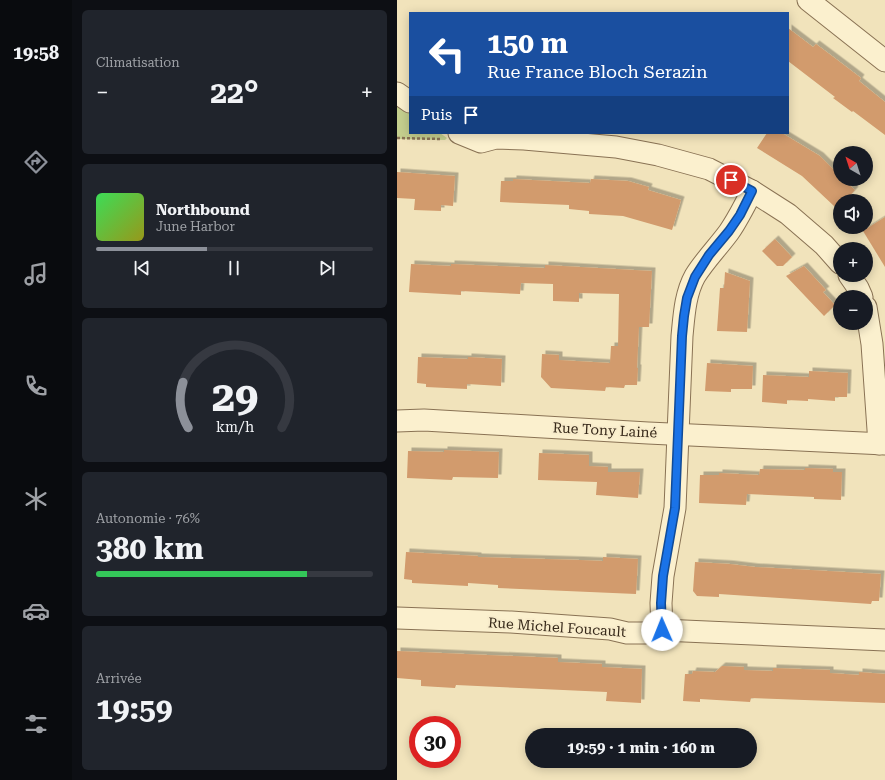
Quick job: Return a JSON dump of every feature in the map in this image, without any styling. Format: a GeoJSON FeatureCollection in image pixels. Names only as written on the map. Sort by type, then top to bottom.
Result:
{"type":"FeatureCollection","features":[{"type":"Feature","properties":{"kind":"street"},"geometry":{"type":"LineString","coordinates":[[807,0],[885,61]]}},
{"type":"Feature","properties":{"kind":"street"},"geometry":{"type":"LineString","coordinates":[[397,92],[409,101]]}},
{"type":"Feature","properties":{"kind":"street"},"geometry":{"type":"LineString","coordinates":[[462,134],[481,142],[496,138],[524,139],[616,147],[658,155],[709,169],[752,191],[788,214],[833,256]]}},
{"type":"Feature","properties":{"kind":"street"},"geometry":{"type":"LineString","coordinates":[[662,630],[661,603],[663,576],[675,508],[682,336],[687,298],[695,277],[709,255],[740,215],[752,191]]}},
{"type":"Feature","properties":{"kind":"street"},"geometry":{"type":"LineString","coordinates":[[870,330],[882,444]]}},
{"type":"Feature","properties":{"kind":"street","name":"Rue Tony Lainé"},"geometry":{"type":"LineString","coordinates":[[397,421],[424,420],[882,444]]}},
{"type":"Feature","properties":{"kind":"street","name":"Rue Michel Foucault"},"geometry":{"type":"LineString","coordinates":[[397,618],[511,622],[610,629],[627,633],[645,633],[662,630],[885,640]]}},
{"type":"Feature","properties":{"kind":"path"},"geometry":{"type":"LineString","coordinates":[[397,138],[450,139],[462,134]]}},
{"type":"Feature","properties":{"kind":"green space"},"geometry":{"type":"Polygon","coordinates":[[[397,102],[409,111],[409,134],[441,134],[447,138],[445,140],[397,139],[397,102]]]}},
{"type":"Feature","properties":{"kind":"building"},"geometry":{"type":"Polygon","coordinates":[[[789,29],[813,47],[816,44],[861,78],[859,81],[885,102],[885,135],[833,98],[835,97],[789,62],[789,29]]]}},
{"type":"Feature","properties":{"kind":"building"},"geometry":{"type":"Polygon","coordinates":[[[766,134],[784,134],[820,156],[833,169],[833,186],[851,186],[855,190],[851,194],[833,194],[833,205],[802,176],[757,148],[766,134]]]}},
{"type":"Feature","properties":{"kind":"building"},"geometry":{"type":"Polygon","coordinates":[[[397,172],[455,176],[453,206],[441,205],[441,211],[414,210],[415,199],[397,198],[397,172]]]}},
{"type":"Feature","properties":{"kind":"building"},"geometry":{"type":"Polygon","coordinates":[[[513,179],[590,183],[591,179],[628,181],[649,187],[648,190],[681,200],[672,230],[623,216],[589,214],[589,211],[569,209],[569,205],[500,202],[501,181],[513,181],[513,179]]]}},
{"type":"Feature","properties":{"kind":"building"},"geometry":{"type":"Polygon","coordinates":[[[885,217],[885,267],[873,247],[873,242],[870,242],[865,234],[873,234],[873,225],[885,217]]]}},
{"type":"Feature","properties":{"kind":"building"},"geometry":{"type":"Polygon","coordinates":[[[775,239],[792,257],[783,266],[777,266],[762,251],[775,239]]]}},
{"type":"Feature","properties":{"kind":"building"},"geometry":{"type":"Polygon","coordinates":[[[411,264],[545,268],[545,265],[652,271],[649,327],[639,327],[637,385],[625,385],[624,388],[606,387],[605,391],[551,388],[541,377],[542,354],[559,355],[559,360],[610,363],[611,346],[618,346],[619,294],[579,293],[579,302],[553,301],[553,284],[521,283],[520,294],[461,291],[461,295],[409,292],[411,264]]]}},
{"type":"Feature","properties":{"kind":"building"},"geometry":{"type":"Polygon","coordinates":[[[804,266],[826,290],[823,292],[833,303],[833,307],[824,316],[786,276],[804,266]]]}},
{"type":"Feature","properties":{"kind":"building"},"geometry":{"type":"Polygon","coordinates":[[[725,272],[750,281],[747,332],[717,331],[720,288],[724,288],[725,272]]]}},
{"type":"Feature","properties":{"kind":"building"},"geometry":{"type":"Polygon","coordinates":[[[418,357],[502,359],[501,386],[467,384],[467,389],[426,387],[426,384],[417,383],[418,357]]]}},
{"type":"Feature","properties":{"kind":"building"},"geometry":{"type":"Polygon","coordinates":[[[707,363],[753,366],[752,389],[731,389],[731,392],[705,391],[707,363]]]}},
{"type":"Feature","properties":{"kind":"building"},"geometry":{"type":"Polygon","coordinates":[[[809,371],[848,373],[847,397],[835,397],[835,401],[808,399],[808,401],[787,400],[787,404],[762,402],[763,375],[809,377],[809,371]]]}},
{"type":"Feature","properties":{"kind":"building"},"geometry":{"type":"Polygon","coordinates":[[[444,450],[499,452],[498,478],[453,477],[452,480],[407,478],[408,451],[444,452],[444,450]]]}},
{"type":"Feature","properties":{"kind":"building"},"geometry":{"type":"Polygon","coordinates":[[[539,453],[589,455],[589,466],[608,467],[608,472],[640,472],[638,498],[596,495],[597,482],[538,480],[539,453]]]}},
{"type":"Feature","properties":{"kind":"building"},"geometry":{"type":"Polygon","coordinates":[[[805,468],[833,469],[833,472],[842,472],[841,500],[814,499],[814,497],[747,494],[746,505],[699,503],[700,475],[719,475],[719,473],[759,475],[760,469],[805,470],[805,468]]]}},
{"type":"Feature","properties":{"kind":"building"},"geometry":{"type":"Polygon","coordinates":[[[406,552],[478,557],[603,561],[603,557],[638,559],[636,594],[498,588],[498,585],[468,583],[468,586],[412,583],[412,580],[404,579],[406,552]]]}},
{"type":"Feature","properties":{"kind":"building"},"geometry":{"type":"Polygon","coordinates":[[[695,562],[881,574],[879,601],[872,601],[871,604],[719,594],[719,597],[697,596],[693,591],[695,562]]]}},
{"type":"Feature","properties":{"kind":"building"},"geometry":{"type":"Polygon","coordinates":[[[397,651],[558,658],[558,662],[602,664],[602,667],[642,669],[641,703],[606,701],[607,692],[456,685],[455,688],[421,686],[421,680],[397,678],[397,651]]]}},
{"type":"Feature","properties":{"kind":"building"},"geometry":{"type":"Polygon","coordinates":[[[722,666],[744,667],[744,670],[773,671],[773,668],[830,670],[830,673],[859,675],[859,672],[885,674],[885,703],[751,698],[750,702],[700,699],[700,702],[683,701],[685,674],[692,674],[693,671],[715,672],[722,666]]]}},
{"type":"Feature","properties":{"kind":"route"},"geometry":{"type":"LineString","coordinates":[[662,630],[661,603],[663,576],[675,508],[680,368],[684,316],[687,298],[695,277],[709,255],[740,215],[752,191],[731,180]]}}]}
